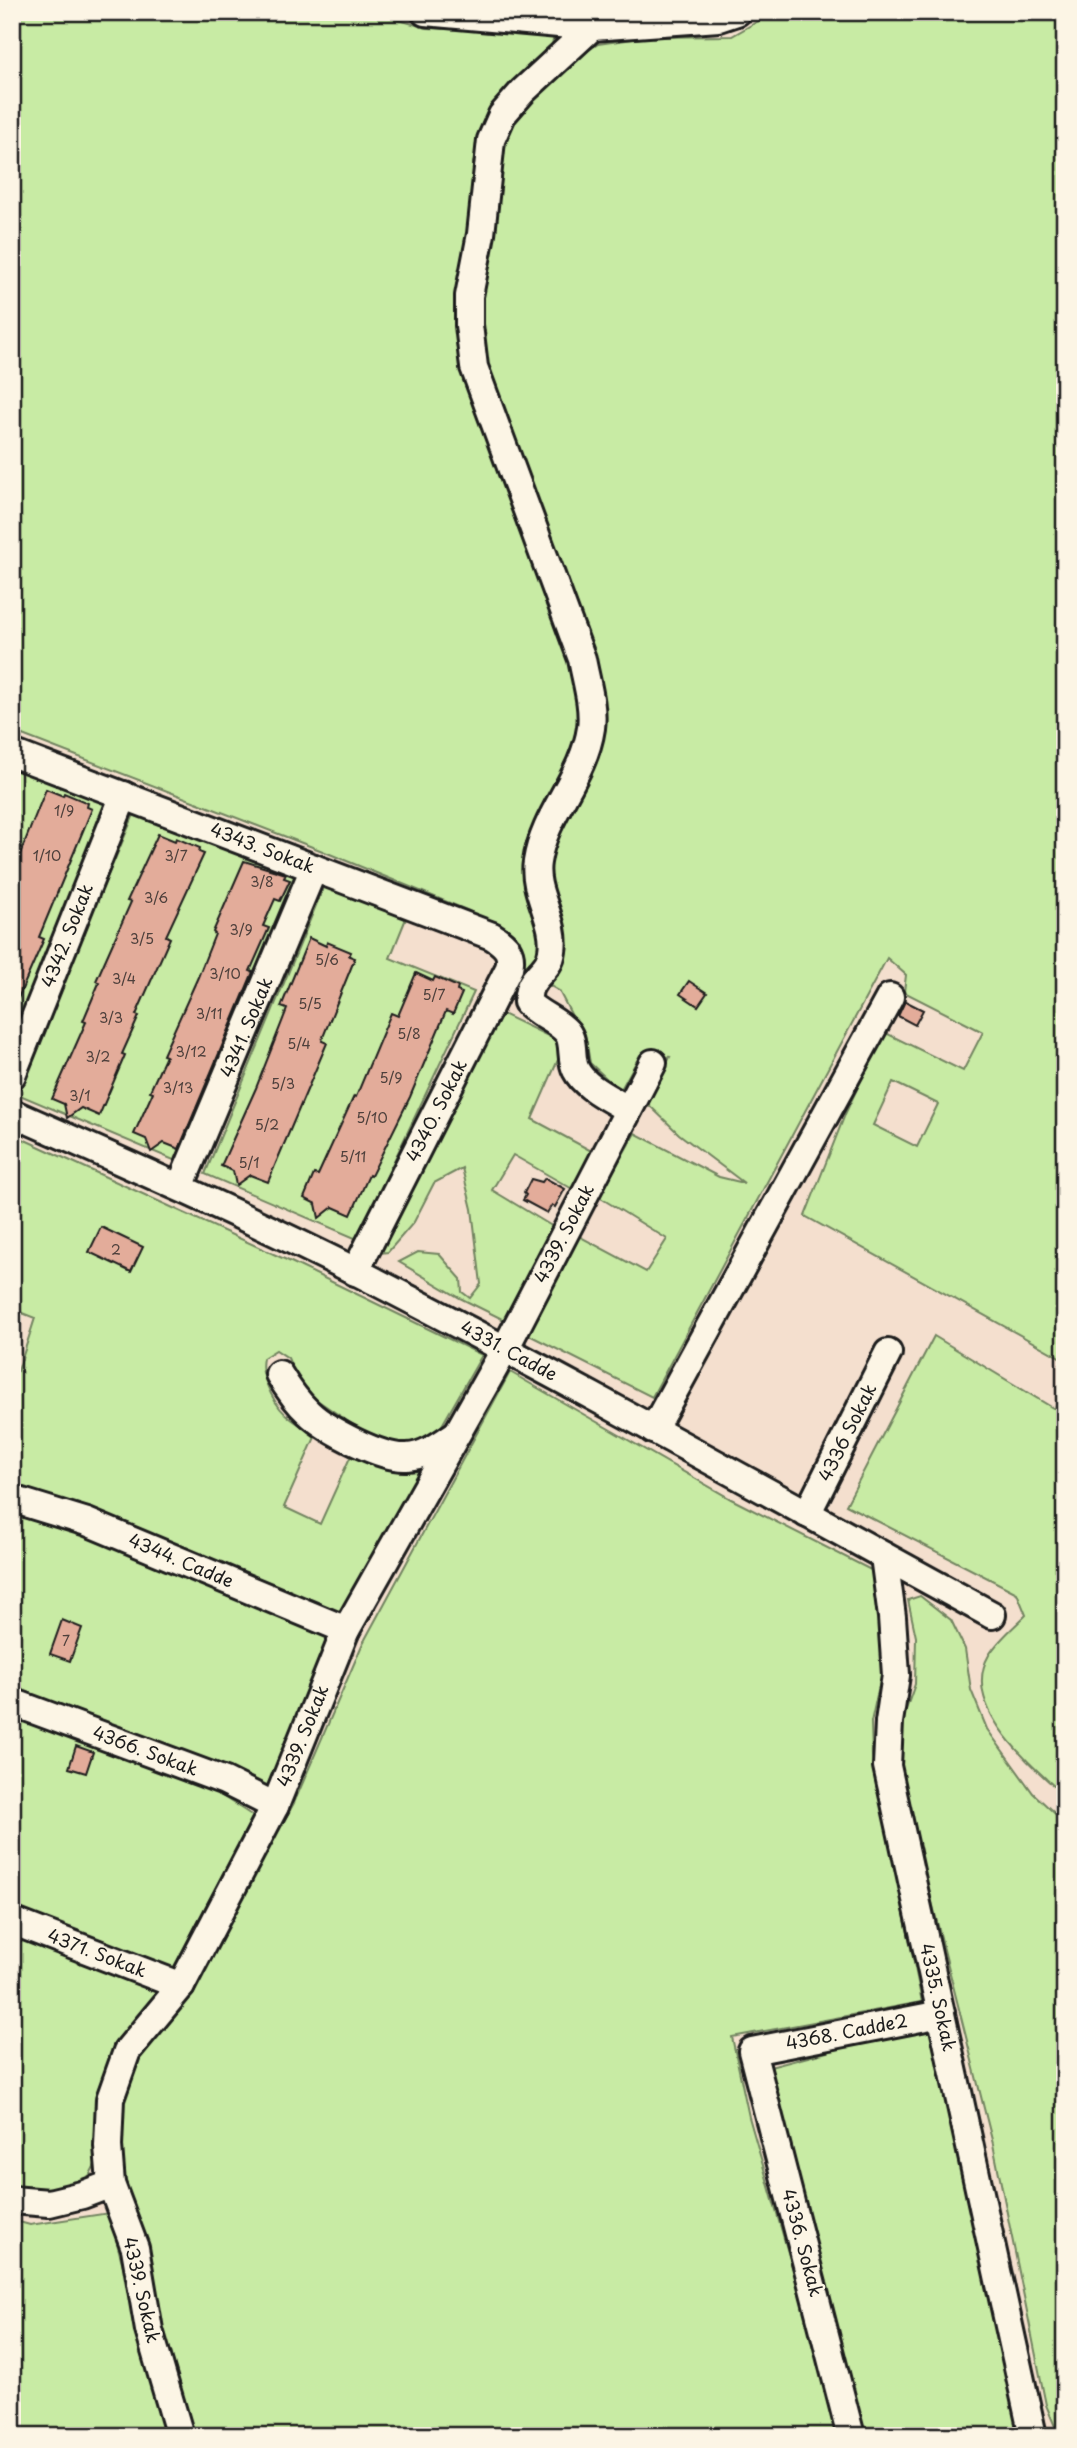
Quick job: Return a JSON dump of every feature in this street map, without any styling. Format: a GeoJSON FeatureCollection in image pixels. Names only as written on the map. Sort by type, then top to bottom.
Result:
{"type":"FeatureCollection","features":[{"type":"Feature","properties":{"kind":"street"},"geometry":{"type":"LineString","coordinates":[[425,12],[592,27],[719,18],[737,12]]}},
{"type":"Feature","properties":{"kind":"street"},"geometry":{"type":"LineString","coordinates":[[592,27],[523,91],[502,115],[491,140],[481,234],[469,296],[469,325],[474,368],[582,659],[589,696],[591,726],[585,753],[541,842],[536,865],[542,900],[551,929],[552,951],[546,969],[530,986],[527,1002],[534,1011],[556,1022],[569,1035],[575,1069],[587,1083],[628,1110]]}},
{"type":"Feature","properties":{"kind":"street","name":"4343. Sokak"},"geometry":{"type":"LineString","coordinates":[[12,752],[492,936],[509,949]]}},
{"type":"Feature","properties":{"kind":"street","name":"4342. Sokak"},"geometry":{"type":"LineString","coordinates":[[12,1075],[124,795]]}},
{"type":"Feature","properties":{"kind":"street","name":"4341. Sokak"},"geometry":{"type":"LineString","coordinates":[[180,1187],[314,868]]}},
{"type":"Feature","properties":{"kind":"street","name":"4340. Sokak"},"geometry":{"type":"LineString","coordinates":[[355,1272],[509,968],[512,958],[509,949]]}},
{"type":"Feature","properties":{"kind":"street"},"geometry":{"type":"LineString","coordinates":[[653,1430],[890,997]]}},
{"type":"Feature","properties":{"kind":"street","name":"4339. Sokak"},"geometry":{"type":"LineString","coordinates":[[180,2436],[149,2330],[135,2248],[111,2184],[108,2146],[110,2099],[127,2051],[181,1986],[275,1806],[346,1630],[505,1349],[653,1063]]}},
{"type":"Feature","properties":{"kind":"street","name":"4331. Cadde"},"geometry":{"type":"LineString","coordinates":[[12,1112],[180,1187],[355,1272],[505,1349],[992,1615]]}},
{"type":"Feature","properties":{"kind":"street","name":"4336 Sokak"},"geometry":{"type":"LineString","coordinates":[[807,1514],[888,1353]]}},
{"type":"Feature","properties":{"kind":"street"},"geometry":{"type":"LineString","coordinates":[[279,1374],[291,1395],[311,1415],[357,1443],[387,1456],[408,1457],[429,1452],[458,1433]]}},
{"type":"Feature","properties":{"kind":"street","name":"4344. Cadde"},"geometry":{"type":"LineString","coordinates":[[12,1499],[88,1522],[346,1630]]}},
{"type":"Feature","properties":{"kind":"street","name":"4335. Sokak"},"geometry":{"type":"LineString","coordinates":[[884,1556],[896,1675],[889,1722],[887,1766],[1033,2436]]}},
{"type":"Feature","properties":{"kind":"street","name":"4366. Sokak"},"geometry":{"type":"LineString","coordinates":[[12,1702],[225,1781],[275,1806]]}},
{"type":"Feature","properties":{"kind":"street","name":"4371. Sokak"},"geometry":{"type":"LineString","coordinates":[[12,1922],[181,1986]]}},
{"type":"Feature","properties":{"kind":"street","name":"4368. Cadde2"},"geometry":{"type":"LineString","coordinates":[[752,2051],[941,2014]]}},
{"type":"Feature","properties":{"kind":"street","name":"4336. Sokak"},"geometry":{"type":"LineString","coordinates":[[752,2051],[851,2436]]}},
{"type":"Feature","properties":{"kind":"street"},"geometry":{"type":"LineString","coordinates":[[12,2200],[49,2203],[111,2184]]}},
{"type":"Feature","properties":{"kind":"green space"},"geometry":{"type":"Polygon","coordinates":[[[12,12],[371,12],[427,28],[555,33],[549,55],[491,115],[473,163],[476,194],[461,310],[574,661],[585,735],[531,847],[546,957],[524,983],[511,990],[520,968],[520,940],[469,911],[320,850],[12,731],[12,12]]]}},
{"type":"Feature","properties":{"kind":"green space"},"geometry":{"type":"Polygon","coordinates":[[[774,12],[999,12],[1030,18],[1065,12],[1065,1360],[805,1216],[846,1112],[884,1032],[963,1071],[983,1032],[904,992],[906,975],[887,958],[652,1397],[527,1334],[577,1235],[646,1272],[667,1239],[599,1197],[635,1133],[719,1177],[744,1183],[679,1134],[648,1104],[670,1057],[640,1055],[620,1091],[590,1063],[585,1034],[559,991],[545,983],[545,869],[597,717],[472,347],[501,127],[557,71],[598,44],[647,37],[732,36],[774,12]],[[893,1082],[873,1125],[917,1147],[938,1104],[893,1082]]]}},
{"type":"Feature","properties":{"kind":"green space"},"geometry":{"type":"Polygon","coordinates":[[[12,763],[109,801],[12,1051],[12,763]]]}},
{"type":"Feature","properties":{"kind":"green space"},"geometry":{"type":"Polygon","coordinates":[[[135,812],[301,879],[183,1164],[15,1093],[135,812]]]}},
{"type":"Feature","properties":{"kind":"green space"},"geometry":{"type":"Polygon","coordinates":[[[324,886],[407,916],[390,958],[474,992],[357,1239],[205,1174],[324,886]]]}},
{"type":"Feature","properties":{"kind":"green space"},"geometry":{"type":"Polygon","coordinates":[[[500,1013],[565,1044],[532,1119],[597,1154],[576,1191],[513,1155],[492,1190],[555,1228],[506,1321],[399,1262],[418,1252],[439,1254],[461,1279],[462,1292],[470,1298],[481,1284],[472,1209],[462,1168],[434,1183],[414,1222],[388,1252],[379,1253],[500,1013]]]}},
{"type":"Feature","properties":{"kind":"green space"},"geometry":{"type":"Polygon","coordinates":[[[12,1134],[291,1262],[482,1355],[433,1441],[402,1446],[365,1433],[301,1389],[288,1358],[276,1350],[263,1358],[263,1375],[276,1403],[292,1420],[316,1435],[284,1507],[320,1524],[352,1453],[434,1460],[344,1617],[85,1507],[12,1484],[12,1370],[18,1371],[35,1318],[12,1309],[12,1134]]]}},
{"type":"Feature","properties":{"kind":"green space"},"geometry":{"type":"Polygon","coordinates":[[[934,1336],[1053,1408],[1065,1406],[1065,1796],[1003,1733],[983,1694],[982,1674],[989,1655],[1026,1615],[1017,1593],[846,1505],[934,1336]]]}},
{"type":"Feature","properties":{"kind":"green space"},"geometry":{"type":"Polygon","coordinates":[[[510,1372],[731,1499],[873,1571],[881,1604],[882,1672],[871,1722],[872,1756],[922,2002],[732,2037],[749,2117],[841,2436],[190,2436],[141,2239],[121,2174],[118,2104],[144,2049],[204,1960],[294,1803],[362,1645],[510,1372]]]}},
{"type":"Feature","properties":{"kind":"green space"},"geometry":{"type":"Polygon","coordinates":[[[12,1510],[188,1571],[334,1634],[271,1789],[12,1689],[12,1510]]]}},
{"type":"Feature","properties":{"kind":"green space"},"geometry":{"type":"Polygon","coordinates":[[[920,1596],[951,1620],[965,1649],[971,1690],[987,1729],[1033,1793],[1065,1823],[1065,2436],[1059,2436],[1046,2405],[993,2144],[901,1779],[903,1718],[915,1684],[916,1637],[908,1600],[920,1596]]]}},
{"type":"Feature","properties":{"kind":"green space"},"geometry":{"type":"Polygon","coordinates":[[[12,1710],[194,1778],[253,1816],[173,1969],[12,1909],[12,1710]]]}},
{"type":"Feature","properties":{"kind":"green space"},"geometry":{"type":"Polygon","coordinates":[[[12,1928],[168,1988],[144,2021],[98,2159],[86,2182],[57,2193],[12,2191],[12,1928]]]}},
{"type":"Feature","properties":{"kind":"green space"},"geometry":{"type":"Polygon","coordinates":[[[933,2024],[1021,2427],[995,2433],[854,2431],[770,2067],[933,2024]]]}},
{"type":"Feature","properties":{"kind":"green space"},"geometry":{"type":"Polygon","coordinates":[[[109,2213],[168,2436],[12,2436],[12,2220],[30,2225],[109,2213]]]}},
{"type":"Feature","properties":{"kind":"building"},"geometry":{"type":"Polygon","coordinates":[[[46,789],[88,803],[87,807],[92,809],[39,937],[44,939],[12,1012],[12,874],[46,789]]]}},
{"type":"Feature","properties":{"kind":"building"},"geometry":{"type":"Polygon","coordinates":[[[158,834],[200,848],[199,852],[204,854],[166,936],[170,938],[136,1015],[139,1016],[122,1054],[125,1055],[99,1116],[81,1108],[67,1118],[64,1104],[52,1099],[86,1022],[83,1021],[99,983],[96,981],[131,902],[127,901],[158,834]]]}},
{"type":"Feature","properties":{"kind":"building"},"geometry":{"type":"Polygon","coordinates":[[[244,861],[286,874],[284,878],[290,880],[280,901],[275,899],[263,926],[269,928],[250,971],[253,972],[179,1149],[164,1143],[151,1152],[146,1139],[134,1134],[153,1092],[150,1091],[166,1056],[163,1055],[198,977],[215,934],[213,932],[244,861]]]}},
{"type":"Feature","properties":{"kind":"building"},"geometry":{"type":"Polygon","coordinates":[[[309,938],[326,946],[327,942],[351,952],[349,956],[355,958],[323,1037],[322,1041],[327,1043],[268,1182],[250,1175],[236,1185],[233,1171],[221,1166],[287,1009],[281,1007],[309,938]]]}},
{"type":"Feature","properties":{"kind":"building"},"geometry":{"type":"Polygon","coordinates":[[[416,973],[433,981],[435,977],[458,987],[457,991],[462,993],[453,1014],[446,1011],[410,1097],[351,1215],[333,1207],[319,1218],[316,1204],[304,1198],[314,1174],[318,1175],[354,1096],[356,1097],[391,1013],[398,1016],[416,973]]]}},
{"type":"Feature","properties":{"kind":"building"},"geometry":{"type":"Polygon","coordinates":[[[689,981],[707,993],[698,1006],[680,994],[689,981]]]}},
{"type":"Feature","properties":{"kind":"building"},"geometry":{"type":"Polygon","coordinates":[[[905,1001],[923,1010],[915,1025],[898,1016],[905,1001]]]}},
{"type":"Feature","properties":{"kind":"building"},"geometry":{"type":"Polygon","coordinates":[[[545,1178],[565,1189],[555,1207],[552,1205],[547,1213],[523,1200],[531,1179],[542,1182],[545,1178]]]}},
{"type":"Feature","properties":{"kind":"building"},"geometry":{"type":"Polygon","coordinates":[[[101,1227],[143,1247],[131,1272],[89,1252],[101,1227]]]}},
{"type":"Feature","properties":{"kind":"building"},"geometry":{"type":"Polygon","coordinates":[[[62,1620],[82,1628],[70,1661],[50,1654],[62,1620]]]}},
{"type":"Feature","properties":{"kind":"building"},"geometry":{"type":"Polygon","coordinates":[[[76,1746],[93,1752],[86,1773],[69,1768],[76,1746]]]}}]}
